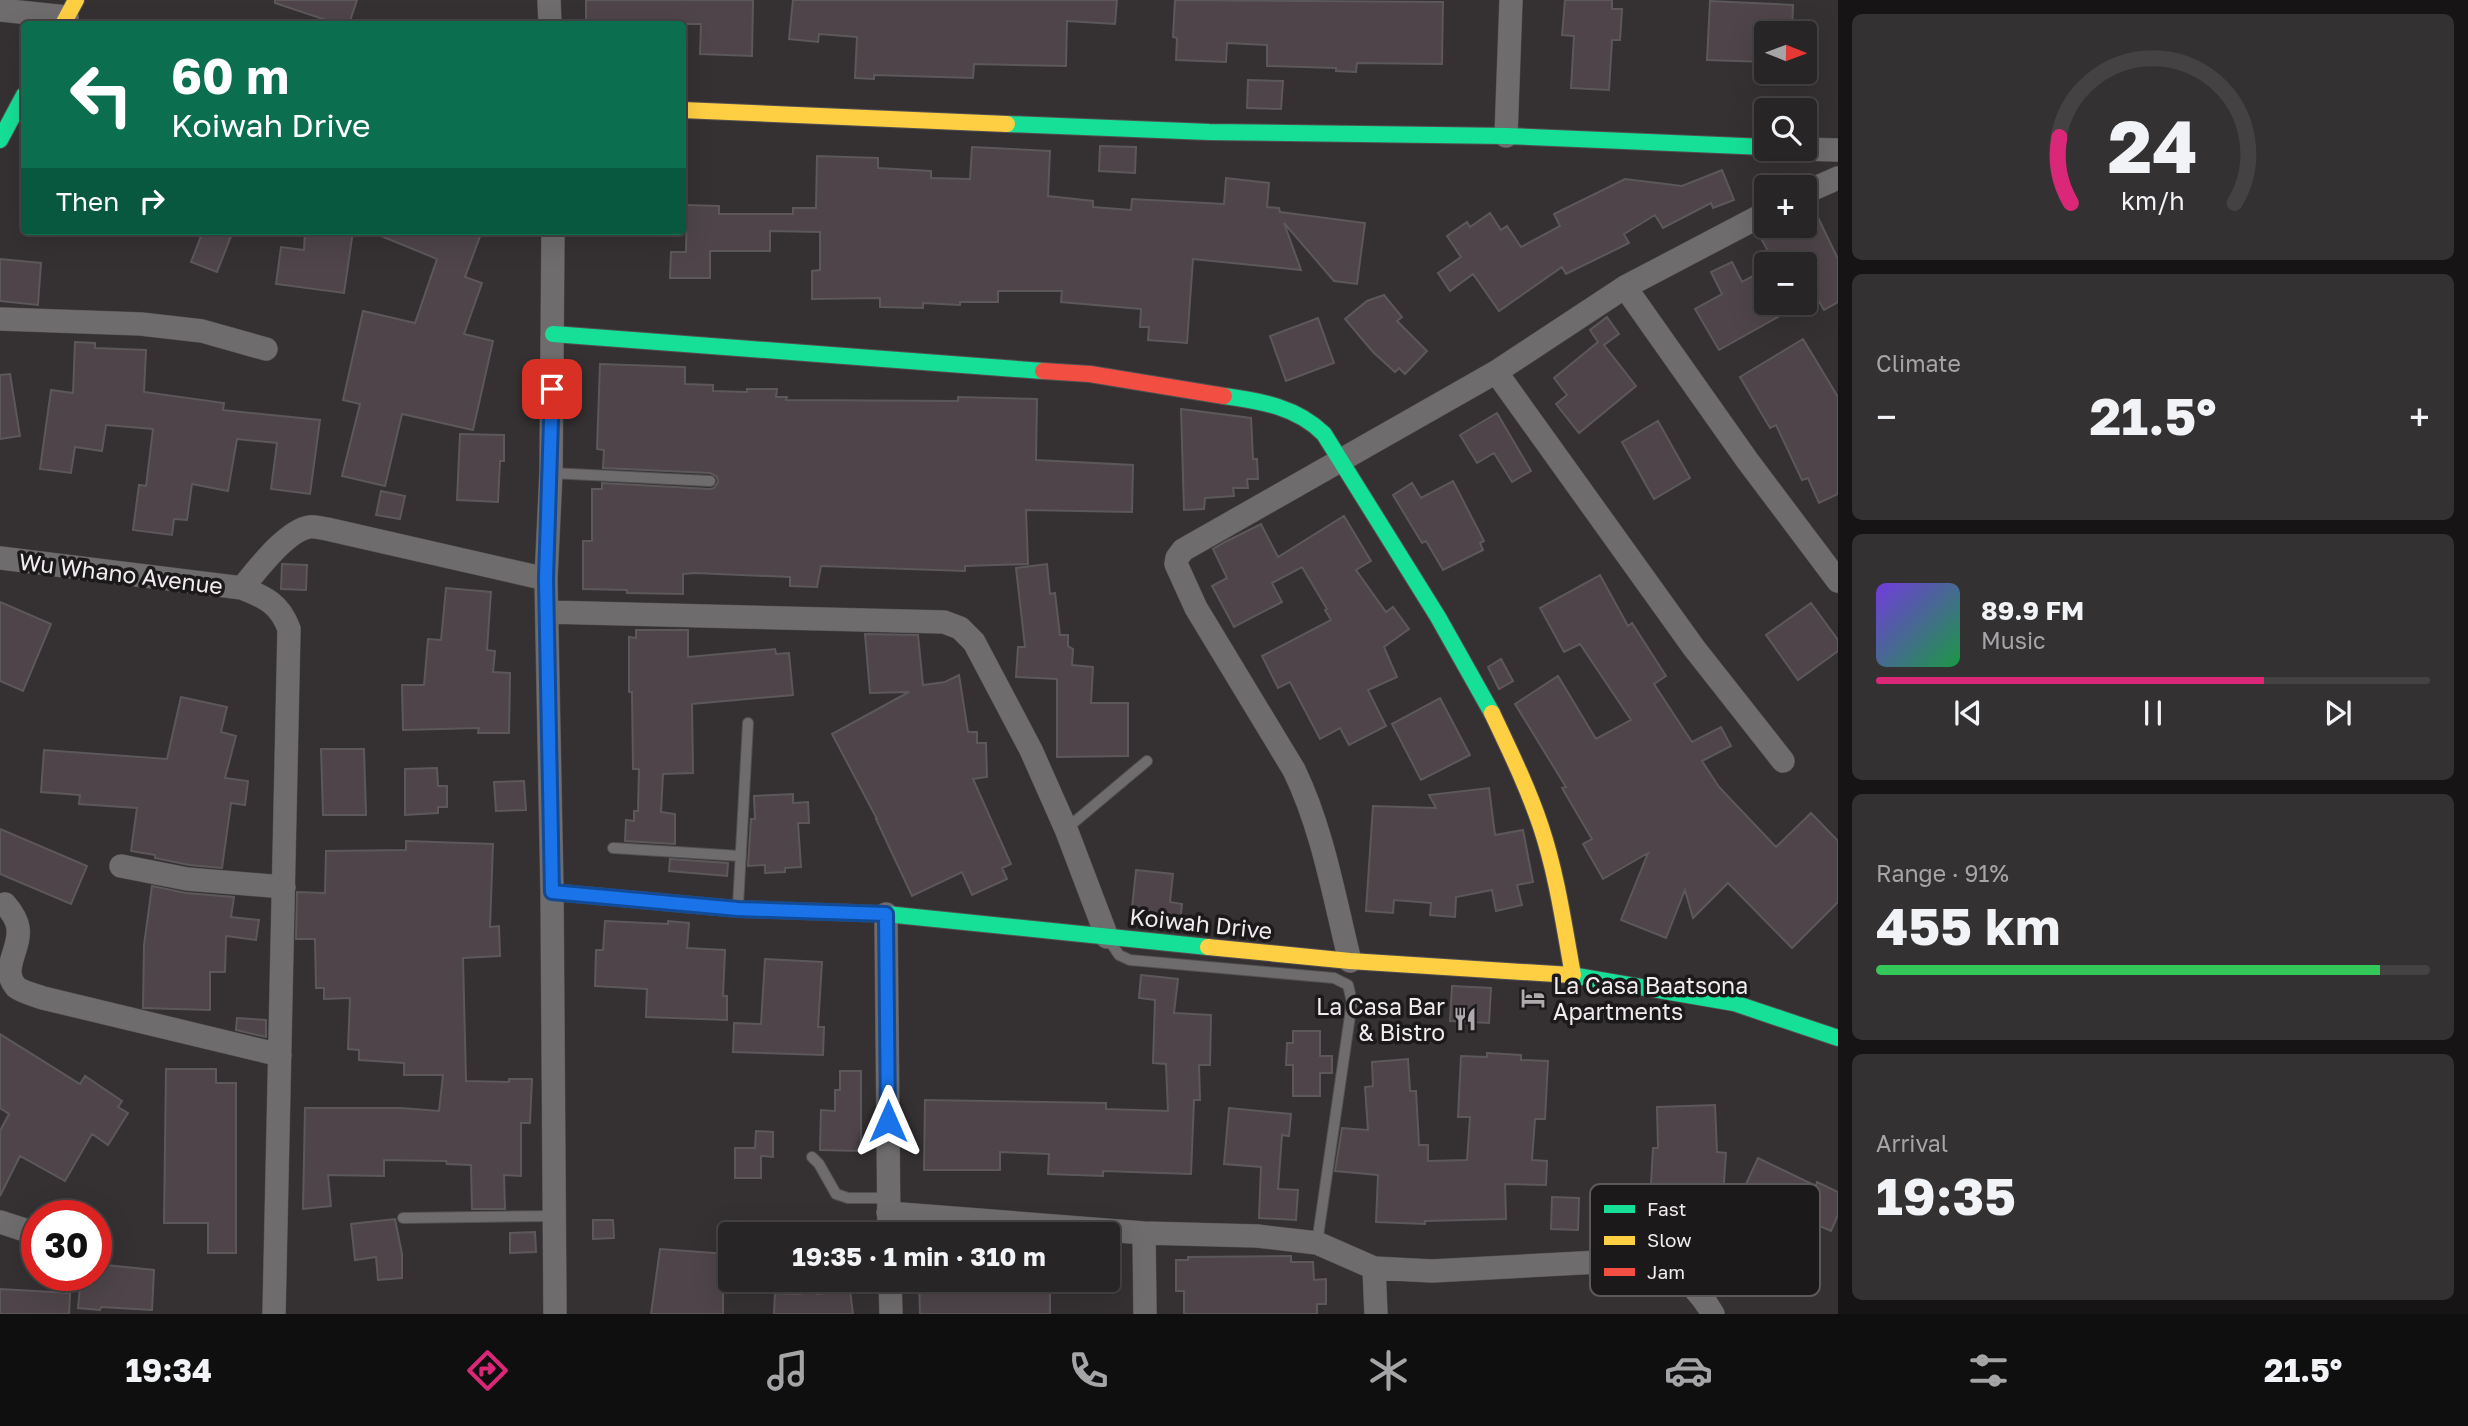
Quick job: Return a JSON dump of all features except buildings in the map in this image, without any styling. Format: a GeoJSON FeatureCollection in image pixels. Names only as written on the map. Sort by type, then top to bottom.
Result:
{"type":"FeatureCollection","features":[{"type":"Feature","properties":{"kind":"street"},"geometry":{"type":"LineString","coordinates":[[549,0],[550,21]]}},
{"type":"Feature","properties":{"kind":"street"},"geometry":{"type":"LineString","coordinates":[[1506,136],[1511,0]]}},
{"type":"Feature","properties":{"kind":"street"},"geometry":{"type":"LineString","coordinates":[[0,10],[69,14]]}},
{"type":"Feature","properties":{"kind":"street"},"geometry":{"type":"LineString","coordinates":[[0,140],[21,101]]}},
{"type":"Feature","properties":{"kind":"street"},"geometry":{"type":"LineString","coordinates":[[686,110],[1209,132],[1506,136],[1754,146]]}},
{"type":"Feature","properties":{"kind":"street"},"geometry":{"type":"LineString","coordinates":[[1817,149],[1838,150]]}},
{"type":"Feature","properties":{"kind":"street"},"geometry":{"type":"LineString","coordinates":[[1817,187],[1838,178]]}},
{"type":"Feature","properties":{"kind":"street"},"geometry":{"type":"LineString","coordinates":[[1350,961],[1307,796],[1282,749],[1196,608],[1176,564],[1177,558],[1183,550],[1496,372],[1625,287],[1754,219]]}},
{"type":"Feature","properties":{"kind":"street"},"geometry":{"type":"LineString","coordinates":[[553,235],[551,473],[546,579],[552,892],[555,1314]]}},
{"type":"Feature","properties":{"kind":"street"},"geometry":{"type":"LineString","coordinates":[[1625,287],[1747,460],[1838,581]]}},
{"type":"Feature","properties":{"kind":"street"},"geometry":{"type":"LineString","coordinates":[[0,319],[141,324],[202,331],[266,349]]}},
{"type":"Feature","properties":{"kind":"street"},"geometry":{"type":"LineString","coordinates":[[553,334],[1090,374],[1258,401],[1293,411],[1314,424],[1324,434],[1439,616],[1493,715],[1536,811],[1558,890],[1573,975]]}},
{"type":"Feature","properties":{"kind":"street"},"geometry":{"type":"LineString","coordinates":[[1496,372],[1694,648],[1783,761]]}},
{"type":"Feature","properties":{"kind":"street"},"geometry":{"type":"LineString","coordinates":[[242,588],[276,549],[296,533],[310,527],[546,579]]}},
{"type":"Feature","properties":{"kind":"street","name":"Wu Whano Avenue"},"geometry":{"type":"LineString","coordinates":[[0,558],[242,588],[267,598],[277,605],[285,617],[289,629],[285,887],[274,1314]]}},
{"type":"Feature","properties":{"kind":"street"},"geometry":{"type":"LineString","coordinates":[[547,612],[944,622],[954,625],[974,642],[1031,750],[1066,829],[1107,937]]}},
{"type":"Feature","properties":{"kind":"street"},"geometry":{"type":"LineString","coordinates":[[121,866],[187,879],[285,887]]}},
{"type":"Feature","properties":{"kind":"street","name":"Koiwah Drive"},"geometry":{"type":"LineString","coordinates":[[552,892],[738,909],[886,914],[1350,961],[1573,975],[1734,1003],[1838,1038]]}},
{"type":"Feature","properties":{"kind":"street"},"geometry":{"type":"LineString","coordinates":[[5,904],[14,915],[19,929],[17,942],[8,962],[9,974],[17,987],[43,998],[280,1055]]}},
{"type":"Feature","properties":{"kind":"street"},"geometry":{"type":"LineString","coordinates":[[886,914],[888,1215],[1144,1233],[1257,1236],[1317,1244],[1374,1268],[1432,1271],[1590,1263]]}},
{"type":"Feature","properties":{"kind":"street"},"geometry":{"type":"LineString","coordinates":[[0,1222],[21,1229]]}},
{"type":"Feature","properties":{"kind":"street"},"geometry":{"type":"LineString","coordinates":[[1144,1233],[1144,1314]]}},
{"type":"Feature","properties":{"kind":"street"},"geometry":{"type":"LineString","coordinates":[[1374,1268],[1376,1314]]}},
{"type":"Feature","properties":{"kind":"street"},"geometry":{"type":"LineString","coordinates":[[890,1292],[891,1314]]}},
{"type":"Feature","properties":{"kind":"street"},"geometry":{"type":"LineString","coordinates":[[1703,1296],[1713,1314]]}},
{"type":"Feature","properties":{"kind":"lane"},"geometry":{"type":"LineString","coordinates":[[551,473],[710,481]]}},
{"type":"Feature","properties":{"kind":"lane"},"geometry":{"type":"LineString","coordinates":[[738,909],[748,723]]}},
{"type":"Feature","properties":{"kind":"lane"},"geometry":{"type":"LineString","coordinates":[[1066,829],[1147,761]]}},
{"type":"Feature","properties":{"kind":"lane"},"geometry":{"type":"LineString","coordinates":[[613,848],[741,856]]}},
{"type":"Feature","properties":{"kind":"lane"},"geometry":{"type":"LineString","coordinates":[[1107,937],[1119,955],[1129,960],[1334,978],[1348,985],[1352,1002],[1317,1244]]}},
{"type":"Feature","properties":{"kind":"lane"},"geometry":{"type":"LineString","coordinates":[[1213,947],[1214,968]]}},
{"type":"Feature","properties":{"kind":"lane"},"geometry":{"type":"LineString","coordinates":[[812,1157],[836,1194],[888,1215]]}},
{"type":"Feature","properties":{"kind":"lane"},"geometry":{"type":"LineString","coordinates":[[403,1218],[554,1216]]}},
{"type":"Feature","properties":{"kind":"traffic: fast"},"geometry":{"type":"LineString","coordinates":[[0,140],[21,101]]}},
{"type":"Feature","properties":{"kind":"traffic: fast"},"geometry":{"type":"LineString","coordinates":[[1007,124],[1209,132],[1506,136],[1754,146]]}},
{"type":"Feature","properties":{"kind":"traffic: fast"},"geometry":{"type":"LineString","coordinates":[[553,334],[1043,371]]}},
{"type":"Feature","properties":{"kind":"traffic: fast"},"geometry":{"type":"LineString","coordinates":[[1224,396],[1265,403],[1290,411],[1324,434],[1438,617],[1492,713]]}},
{"type":"Feature","properties":{"kind":"traffic: fast"},"geometry":{"type":"LineString","coordinates":[[552,892],[738,909],[886,914],[1208,947]]}},
{"type":"Feature","properties":{"kind":"traffic: fast"},"geometry":{"type":"LineString","coordinates":[[1571,975],[1734,1003],[1838,1038]]}},
{"type":"Feature","properties":{"kind":"traffic: slow"},"geometry":{"type":"LineString","coordinates":[[65,21],[76,0]]}},
{"type":"Feature","properties":{"kind":"traffic: slow"},"geometry":{"type":"LineString","coordinates":[[686,110],[1007,124]]}},
{"type":"Feature","properties":{"kind":"traffic: slow"},"geometry":{"type":"LineString","coordinates":[[1492,713],[1525,784],[1547,845],[1573,975]]}},
{"type":"Feature","properties":{"kind":"traffic: slow"},"geometry":{"type":"LineString","coordinates":[[1208,947],[1350,961],[1571,975]]}},
{"type":"Feature","properties":{"kind":"traffic: jam"},"geometry":{"type":"LineString","coordinates":[[1043,371],[1090,374],[1224,396]]}},
{"type":"Feature","properties":{"kind":"place","name":"La Casa Baatsona Apartments"},"geometry":{"type":"Point","coordinates":[1533,998]}},
{"type":"Feature","properties":{"kind":"place","name":"La Casa Bar & Bistro"},"geometry":{"type":"Point","coordinates":[1465,1019]}},
{"type":"Feature","properties":{"kind":"route"},"geometry":{"type":"LineString","coordinates":[[552,389],[546,579],[552,892],[738,909],[886,914],[888,1121]]}}]}
